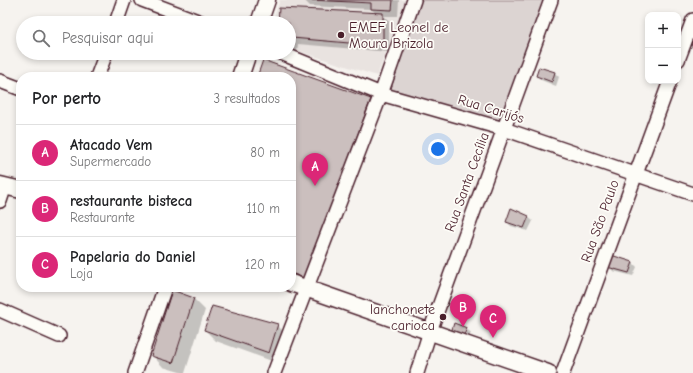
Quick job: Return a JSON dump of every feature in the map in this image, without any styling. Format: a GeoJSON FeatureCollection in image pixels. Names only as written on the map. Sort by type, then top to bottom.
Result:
{"type":"FeatureCollection","features":[{"type":"Feature","properties":{"kind":"street"},"geometry":{"type":"LineString","coordinates":[[118,16],[124,0]]}},
{"type":"Feature","properties":{"kind":"street"},"geometry":{"type":"LineString","coordinates":[[142,0],[184,16]]}},
{"type":"Feature","properties":{"kind":"street"},"geometry":{"type":"LineString","coordinates":[[261,16],[267,0]]}},
{"type":"Feature","properties":{"kind":"street"},"geometry":{"type":"LineString","coordinates":[[274,373],[382,94],[414,0]]}},
{"type":"Feature","properties":{"kind":"street","name":"Rua Santa Cecília"},"geometry":{"type":"LineString","coordinates":[[417,373],[430,330],[551,0]]}},
{"type":"Feature","properties":{"kind":"street"},"geometry":{"type":"LineString","coordinates":[[681,52],[693,20]]}},
{"type":"Feature","properties":{"kind":"street","name":"Rua Carijós"},"geometry":{"type":"LineString","coordinates":[[296,59],[382,94],[504,129],[693,194]]}},
{"type":"Feature","properties":{"kind":"street"},"geometry":{"type":"LineString","coordinates":[[99,72],[103,60]]}},
{"type":"Feature","properties":{"kind":"street"},"geometry":{"type":"LineString","coordinates":[[242,72],[246,60]]}},
{"type":"Feature","properties":{"kind":"street"},"geometry":{"type":"LineString","coordinates":[[0,81],[16,87]]}},
{"type":"Feature","properties":{"kind":"street","name":"Rua São Paulo"},"geometry":{"type":"LineString","coordinates":[[563,373],[669,84]]}},
{"type":"Feature","properties":{"kind":"street"},"geometry":{"type":"LineString","coordinates":[[2,192],[16,191]]}},
{"type":"Feature","properties":{"kind":"street"},"geometry":{"type":"LineString","coordinates":[[2,192],[16,194]]}},
{"type":"Feature","properties":{"kind":"street"},"geometry":{"type":"LineString","coordinates":[[296,285],[430,330],[548,373]]}},
{"type":"Feature","properties":{"kind":"street"},"geometry":{"type":"LineString","coordinates":[[135,373],[163,292]]}},
{"type":"Feature","properties":{"kind":"street"},"geometry":{"type":"LineString","coordinates":[[0,310],[59,336]]}},
{"type":"Feature","properties":{"kind":"shaded area","name":"EMEF Leonel de Moura Brizola"},"geometry":{"type":"Polygon","coordinates":[[[280,0],[406,0],[377,76],[296,50],[296,16],[274,16],[280,0]]]}},
{"type":"Feature","properties":{"kind":"shaded area"},"geometry":{"type":"Polygon","coordinates":[[[420,0],[545,0],[500,122],[390,91],[420,0]]]}},
{"type":"Feature","properties":{"kind":"building"},"geometry":{"type":"Polygon","coordinates":[[[311,0],[393,0],[392,10],[371,9],[371,3],[311,0]]]}},
{"type":"Feature","properties":{"kind":"building"},"geometry":{"type":"Polygon","coordinates":[[[279,8],[383,13],[383,46],[296,38],[296,16],[278,16],[279,8]]]}},
{"type":"Feature","properties":{"kind":"building"},"geometry":{"type":"Polygon","coordinates":[[[263,60],[371,99],[304,278],[296,275],[296,72],[259,72],[263,60]]]}},
{"type":"Feature","properties":{"kind":"building"},"geometry":{"type":"Polygon","coordinates":[[[539,67],[555,72],[552,82],[536,76],[539,67]]]}},
{"type":"Feature","properties":{"kind":"building"},"geometry":{"type":"Polygon","coordinates":[[[511,208],[529,216],[524,228],[506,222],[511,208]]]}},
{"type":"Feature","properties":{"kind":"building"},"geometry":{"type":"Polygon","coordinates":[[[611,255],[633,262],[629,273],[607,267],[611,255]]]}},
{"type":"Feature","properties":{"kind":"building"},"geometry":{"type":"Polygon","coordinates":[[[171,292],[178,292],[194,298],[173,363],[151,356],[171,292]]]}},
{"type":"Feature","properties":{"kind":"building"},"geometry":{"type":"Polygon","coordinates":[[[212,306],[278,324],[269,353],[204,330],[212,306]]]}},
{"type":"Feature","properties":{"kind":"building"},"geometry":{"type":"Polygon","coordinates":[[[454,323],[467,328],[462,340],[450,336],[454,323]]]}},
{"type":"Feature","properties":{"kind":"place","name":"EMEF Leonel de Moura Brizola"},"geometry":{"type":"Point","coordinates":[341,35]}},
{"type":"Feature","properties":{"kind":"place","name":"Atacado Vem"},"geometry":{"type":"Point","coordinates":[315,186]}},
{"type":"Feature","properties":{"kind":"place","name":"lanchonete carioca"},"geometry":{"type":"Point","coordinates":[443,317]}},
{"type":"Feature","properties":{"kind":"place","name":"restaurante bisteca"},"geometry":{"type":"Point","coordinates":[463,327]}},
{"type":"Feature","properties":{"kind":"place","name":"Papelaria do Daniel"},"geometry":{"type":"Point","coordinates":[493,338]}}]}
